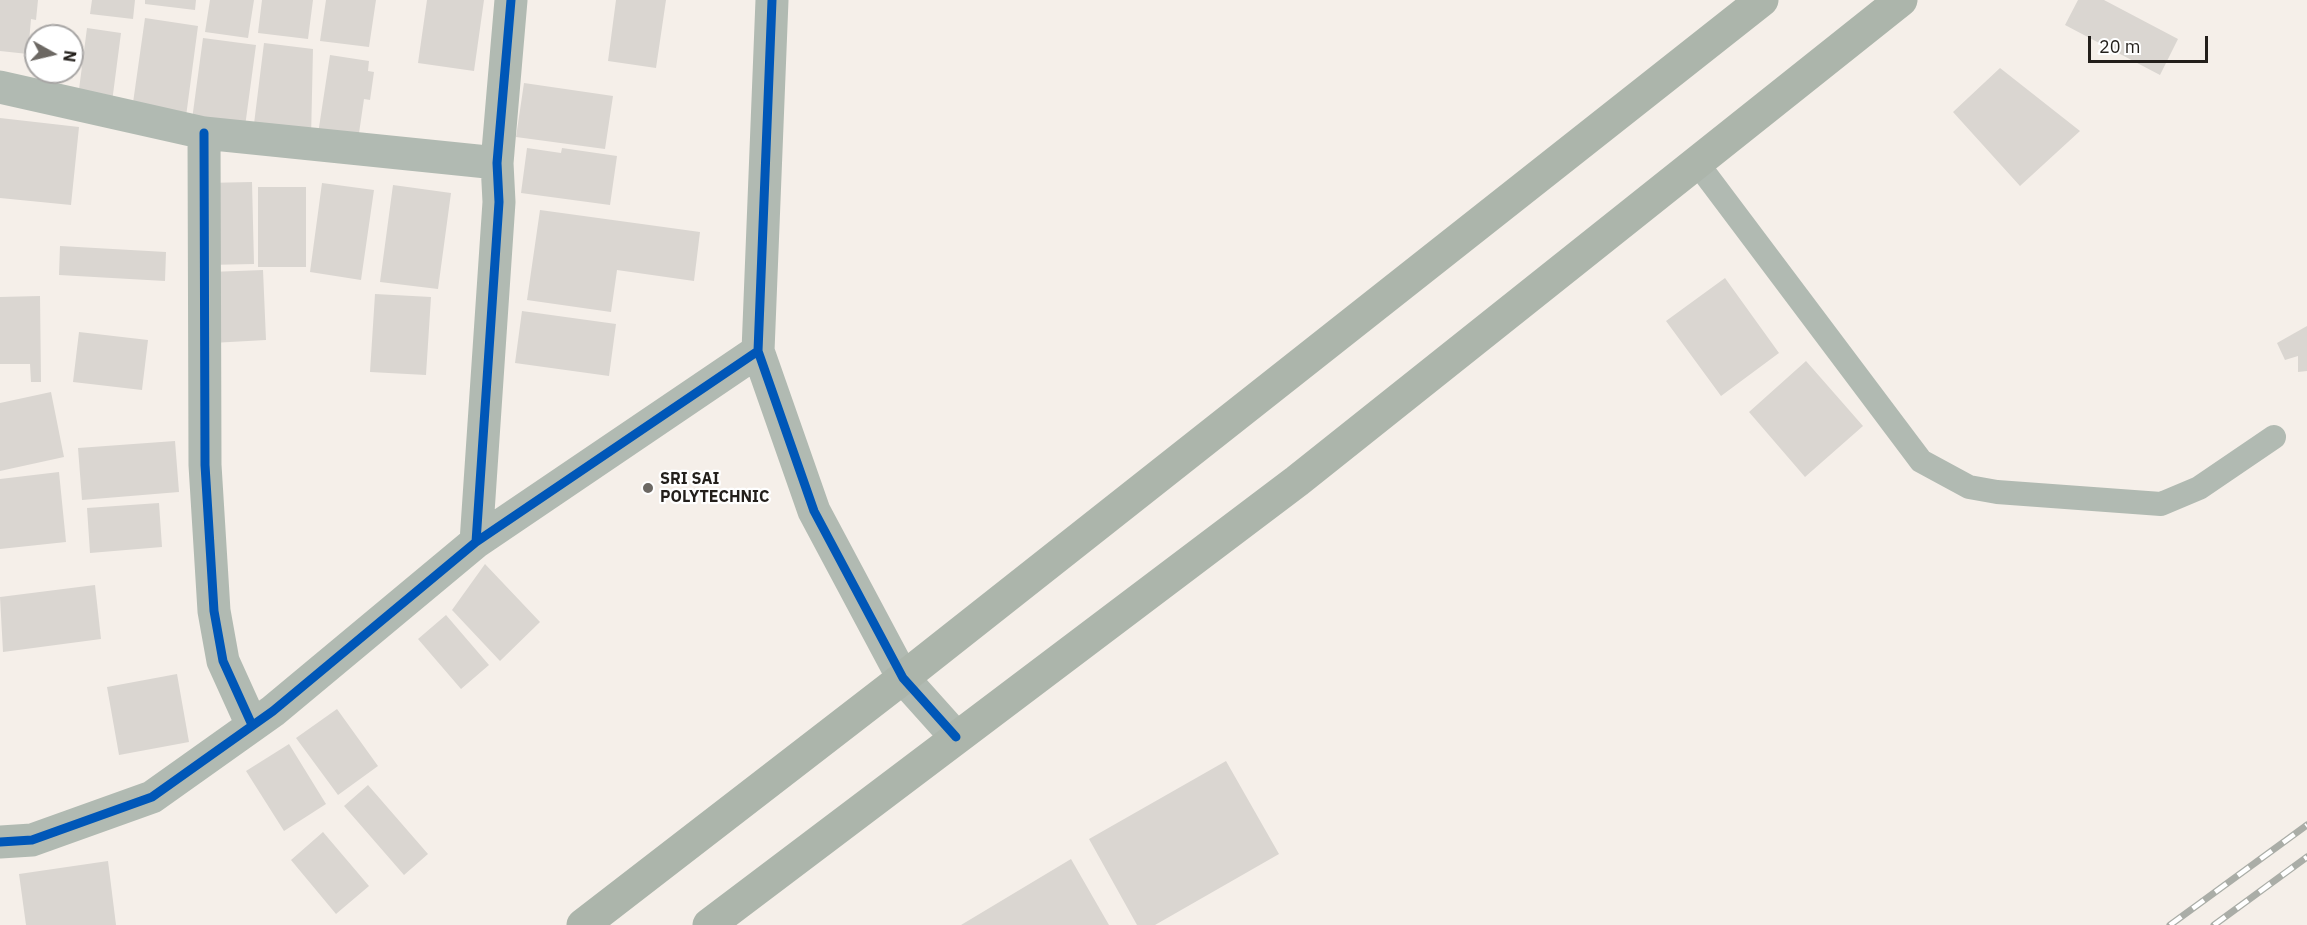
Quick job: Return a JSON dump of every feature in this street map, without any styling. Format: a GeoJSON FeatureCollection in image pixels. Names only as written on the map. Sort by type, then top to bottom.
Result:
{"type":"FeatureCollection","features":[{"type":"Feature","properties":{"kind":"highway"},"geometry":{"type":"LineString","coordinates":[[583,925],[903,678],[1762,0]]}},
{"type":"Feature","properties":{"kind":"highway"},"geometry":{"type":"LineString","coordinates":[[709,925],[1297,481],[1901,0]]}},
{"type":"Feature","properties":{"kind":"street"},"geometry":{"type":"LineString","coordinates":[[476,542],[498,202],[497,163],[511,0]]}},
{"type":"Feature","properties":{"kind":"street"},"geometry":{"type":"LineString","coordinates":[[772,0],[758,351],[814,511],[903,678],[956,737]]}},
{"type":"Feature","properties":{"kind":"street"},"geometry":{"type":"LineString","coordinates":[[0,87],[204,133],[497,163]]}},
{"type":"Feature","properties":{"kind":"street"},"geometry":{"type":"LineString","coordinates":[[204,133],[205,465],[214,611],[223,661],[252,725]]}},
{"type":"Feature","properties":{"kind":"street"},"geometry":{"type":"LineString","coordinates":[[0,842],[32,840],[152,797],[252,725],[476,542],[758,351]]}},
{"type":"Feature","properties":{"kind":"lane"},"geometry":{"type":"LineString","coordinates":[[1697,163],[1921,461],[1969,487],[1997,492],[2161,504],[2199,488],[2274,437]]}},
{"type":"Feature","properties":{"kind":"building"},"geometry":{"type":"Polygon","coordinates":[[[0,0],[38,0],[36,20],[31,19],[31,24],[24,24],[24,54],[0,51],[0,0]]]}},
{"type":"Feature","properties":{"kind":"building"},"geometry":{"type":"Polygon","coordinates":[[[92,0],[135,0],[133,19],[90,14],[92,0]]]}},
{"type":"Feature","properties":{"kind":"building"},"geometry":{"type":"Polygon","coordinates":[[[145,0],[196,0],[195,10],[145,4],[145,0]]]}},
{"type":"Feature","properties":{"kind":"building"},"geometry":{"type":"Polygon","coordinates":[[[210,0],[254,0],[248,38],[205,32],[210,0]]]}},
{"type":"Feature","properties":{"kind":"building"},"geometry":{"type":"Polygon","coordinates":[[[262,0],[313,0],[308,39],[258,33],[262,0]]]}},
{"type":"Feature","properties":{"kind":"building"},"geometry":{"type":"Polygon","coordinates":[[[326,0],[376,0],[369,47],[320,41],[326,0]]]}},
{"type":"Feature","properties":{"kind":"building"},"geometry":{"type":"Polygon","coordinates":[[[427,0],[484,0],[474,71],[418,63],[427,0]]]}},
{"type":"Feature","properties":{"kind":"building"},"geometry":{"type":"Polygon","coordinates":[[[616,0],[666,0],[656,68],[608,61],[616,0]]]}},
{"type":"Feature","properties":{"kind":"building"},"geometry":{"type":"Polygon","coordinates":[[[2078,0],[2104,0],[2178,39],[2160,75],[2065,25],[2078,0]]]}},
{"type":"Feature","properties":{"kind":"building"},"geometry":{"type":"Polygon","coordinates":[[[145,18],[198,26],[185,124],[131,117],[145,18]]]}},
{"type":"Feature","properties":{"kind":"building"},"geometry":{"type":"Polygon","coordinates":[[[87,28],[121,33],[112,102],[78,97],[80,84],[84,84],[87,28]]]}},
{"type":"Feature","properties":{"kind":"building"},"geometry":{"type":"Polygon","coordinates":[[[203,38],[256,45],[244,134],[191,127],[203,38]]]}},
{"type":"Feature","properties":{"kind":"building"},"geometry":{"type":"Polygon","coordinates":[[[264,43],[313,49],[311,139],[253,132],[264,43]]]}},
{"type":"Feature","properties":{"kind":"building"},"geometry":{"type":"Polygon","coordinates":[[[330,55],[369,61],[368,71],[374,72],[370,100],[364,99],[358,140],[318,134],[330,55]]]}},
{"type":"Feature","properties":{"kind":"building"},"geometry":{"type":"Polygon","coordinates":[[[2000,68],[2080,131],[2020,186],[1953,112],[2000,68]]]}},
{"type":"Feature","properties":{"kind":"building"},"geometry":{"type":"Polygon","coordinates":[[[524,83],[613,96],[605,149],[516,137],[524,83]]]}},
{"type":"Feature","properties":{"kind":"building"},"geometry":{"type":"Polygon","coordinates":[[[0,118],[79,127],[71,205],[0,198],[0,118]]]}},
{"type":"Feature","properties":{"kind":"building"},"geometry":{"type":"Polygon","coordinates":[[[527,148],[561,153],[562,148],[617,156],[610,205],[521,193],[527,148]]]}},
{"type":"Feature","properties":{"kind":"building"},"geometry":{"type":"Polygon","coordinates":[[[252,182],[254,264],[207,265],[205,183],[252,182]]]}},
{"type":"Feature","properties":{"kind":"building"},"geometry":{"type":"Polygon","coordinates":[[[322,183],[374,190],[361,280],[310,272],[322,183]]]}},
{"type":"Feature","properties":{"kind":"building"},"geometry":{"type":"Polygon","coordinates":[[[393,185],[451,193],[438,289],[380,282],[393,185]]]}},
{"type":"Feature","properties":{"kind":"building"},"geometry":{"type":"Polygon","coordinates":[[[258,187],[306,187],[306,267],[258,267],[258,187]]]}},
{"type":"Feature","properties":{"kind":"building"},"geometry":{"type":"Polygon","coordinates":[[[540,210],[700,232],[694,281],[617,270],[611,312],[527,300],[540,210]]]}},
{"type":"Feature","properties":{"kind":"building"},"geometry":{"type":"Polygon","coordinates":[[[60,246],[166,252],[165,281],[59,275],[60,246]]]}},
{"type":"Feature","properties":{"kind":"building"},"geometry":{"type":"Polygon","coordinates":[[[263,270],[266,340],[212,343],[210,272],[263,270]]]}},
{"type":"Feature","properties":{"kind":"building"},"geometry":{"type":"Polygon","coordinates":[[[1725,278],[1779,353],[1721,396],[1666,321],[1725,278]]]}},
{"type":"Feature","properties":{"kind":"building"},"geometry":{"type":"Polygon","coordinates":[[[375,294],[431,297],[426,375],[370,372],[375,294]]]}},
{"type":"Feature","properties":{"kind":"building"},"geometry":{"type":"Polygon","coordinates":[[[40,296],[41,382],[31,382],[30,364],[0,364],[0,297],[40,296]]]}},
{"type":"Feature","properties":{"kind":"building"},"geometry":{"type":"Polygon","coordinates":[[[522,311],[616,324],[609,376],[515,363],[522,311]]]}},
{"type":"Feature","properties":{"kind":"building"},"geometry":{"type":"Polygon","coordinates":[[[2307,326],[2307,371],[2298,372],[2298,356],[2285,360],[2277,343],[2307,326]]]}},
{"type":"Feature","properties":{"kind":"building"},"geometry":{"type":"Polygon","coordinates":[[[79,332],[148,340],[142,390],[73,382],[79,332]]]}},
{"type":"Feature","properties":{"kind":"building"},"geometry":{"type":"Polygon","coordinates":[[[1806,361],[1863,426],[1805,477],[1749,412],[1806,361]]]}},
{"type":"Feature","properties":{"kind":"building"},"geometry":{"type":"Polygon","coordinates":[[[51,392],[64,457],[0,471],[0,403],[51,392]]]}},
{"type":"Feature","properties":{"kind":"building"},"geometry":{"type":"Polygon","coordinates":[[[175,441],[179,492],[82,500],[78,448],[175,441]]]}},
{"type":"Feature","properties":{"kind":"building"},"geometry":{"type":"Polygon","coordinates":[[[59,472],[66,542],[0,549],[0,479],[59,472]]]}},
{"type":"Feature","properties":{"kind":"building"},"geometry":{"type":"Polygon","coordinates":[[[159,503],[162,547],[90,553],[87,508],[159,503]]]}},
{"type":"Feature","properties":{"kind":"building"},"geometry":{"type":"Polygon","coordinates":[[[485,564],[540,622],[500,661],[452,610],[485,564]]]}},
{"type":"Feature","properties":{"kind":"building"},"geometry":{"type":"Polygon","coordinates":[[[95,585],[101,639],[3,652],[0,597],[95,585]]]}},
{"type":"Feature","properties":{"kind":"building"},"geometry":{"type":"Polygon","coordinates":[[[446,615],[489,665],[461,689],[418,639],[446,615]]]}},
{"type":"Feature","properties":{"kind":"building"},"geometry":{"type":"Polygon","coordinates":[[[177,674],[189,742],[119,755],[107,687],[177,674]]]}},
{"type":"Feature","properties":{"kind":"building"},"geometry":{"type":"Polygon","coordinates":[[[337,709],[378,766],[338,795],[296,738],[337,709]]]}},
{"type":"Feature","properties":{"kind":"building"},"geometry":{"type":"Polygon","coordinates":[[[289,744],[326,804],[284,831],[246,771],[289,744]]]}},
{"type":"Feature","properties":{"kind":"building"},"geometry":{"type":"Polygon","coordinates":[[[1226,761],[1279,854],[1155,925],[1137,925],[1089,839],[1226,761]]]}},
{"type":"Feature","properties":{"kind":"building"},"geometry":{"type":"Polygon","coordinates":[[[368,785],[428,854],[404,875],[344,806],[368,785]]]}},
{"type":"Feature","properties":{"kind":"building"},"geometry":{"type":"Polygon","coordinates":[[[323,832],[369,886],[336,914],[291,860],[323,832]]]}},
{"type":"Feature","properties":{"kind":"building"},"geometry":{"type":"Polygon","coordinates":[[[1071,859],[1109,925],[961,925],[1071,859]]]}},
{"type":"Feature","properties":{"kind":"building"},"geometry":{"type":"Polygon","coordinates":[[[108,861],[116,925],[26,925],[19,874],[108,861]]]}},
{"type":"Feature","properties":{"kind":"railway"},"geometry":{"type":"LineString","coordinates":[[2170,925],[2307,825]]}},
{"type":"Feature","properties":{"kind":"railway"},"geometry":{"type":"LineString","coordinates":[[2214,925],[2307,857]]}},
{"type":"Feature","properties":{"kind":"cycle path"},"geometry":{"type":"LineString","coordinates":[[476,542],[499,202],[497,163],[511,0]]}},
{"type":"Feature","properties":{"kind":"cycle path"},"geometry":{"type":"LineString","coordinates":[[772,0],[758,351],[814,511],[903,678],[956,737]]}},
{"type":"Feature","properties":{"kind":"cycle path"},"geometry":{"type":"LineString","coordinates":[[204,133],[205,465],[214,611],[223,661],[252,725]]}},
{"type":"Feature","properties":{"kind":"cycle path"},"geometry":{"type":"LineString","coordinates":[[0,842],[32,840],[152,797],[273,711],[476,542],[758,351]]}},
{"type":"Feature","properties":{"kind":"place","name":"SRI SAI POLYTECHNIC"},"geometry":{"type":"Point","coordinates":[648,488]}}]}
